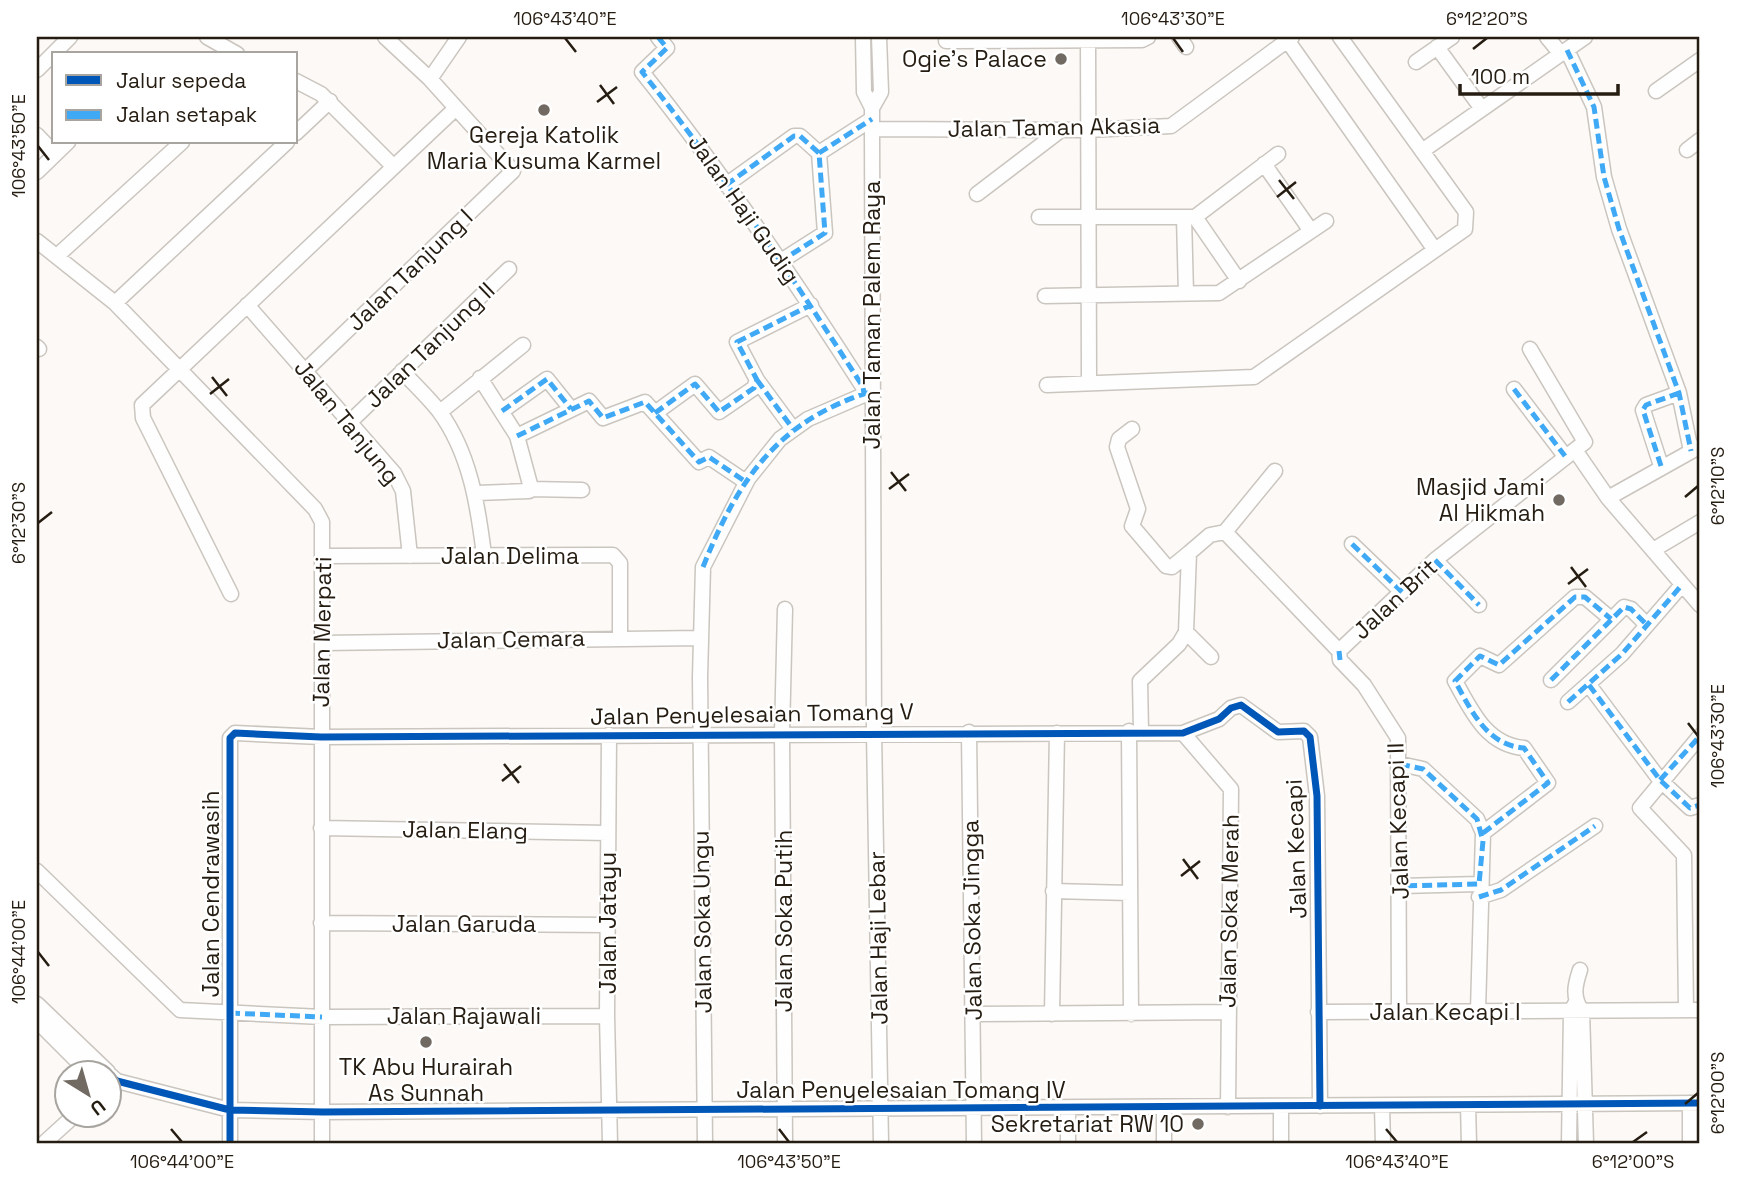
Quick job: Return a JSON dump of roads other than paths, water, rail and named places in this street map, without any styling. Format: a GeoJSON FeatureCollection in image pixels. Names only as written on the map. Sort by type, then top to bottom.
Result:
{"type":"FeatureCollection","features":[{"type":"Feature","properties":{"kind":"street"},"geometry":{"type":"LineString","coordinates":[[55,52],[70,37]]}},
{"type":"Feature","properties":{"kind":"street"},"geometry":{"type":"LineString","coordinates":[[207,37],[233,52]]}},
{"type":"Feature","properties":{"kind":"street"},"geometry":{"type":"LineString","coordinates":[[231,594],[141,414],[144,401],[456,108],[430,79],[385,37]]}},
{"type":"Feature","properties":{"kind":"street"},"geometry":{"type":"LineString","coordinates":[[430,79],[458,37]]}},
{"type":"Feature","properties":{"kind":"street","name":"Jalan Haji Gudig"},"geometry":{"type":"LineString","coordinates":[[658,37],[667,48],[642,72],[780,261],[868,392]]}},
{"type":"Feature","properties":{"kind":"street","name":"Jalan Taman Palem Raya"},"geometry":{"type":"LineString","coordinates":[[863,37],[864,92],[872,118],[868,392],[874,732]]}},
{"type":"Feature","properties":{"kind":"street","name":"Jalan Taman Palem Raya"},"geometry":{"type":"LineString","coordinates":[[872,118],[881,92],[879,37]]}},
{"type":"Feature","properties":{"kind":"street"},"geometry":{"type":"LineString","coordinates":[[946,41],[1142,40],[1148,37]]}},
{"type":"Feature","properties":{"kind":"street"},"geometry":{"type":"LineString","coordinates":[[1047,385],[1254,377],[1465,229],[1468,220],[1466,212],[1340,37]]}},
{"type":"Feature","properties":{"kind":"street"},"geometry":{"type":"LineString","coordinates":[[1416,62],[1452,37]]}},
{"type":"Feature","properties":{"kind":"street"},"geometry":{"type":"LineString","coordinates":[[1547,37],[1564,52],[1594,107],[1604,177],[1619,229],[1679,393],[1696,449],[1661,466],[1608,498]]}},
{"type":"Feature","properties":{"kind":"street"},"geometry":{"type":"LineString","coordinates":[[1422,151],[1585,37]]}},
{"type":"Feature","properties":{"kind":"street"},"geometry":{"type":"LineString","coordinates":[[1288,38],[1435,250]]}},
{"type":"Feature","properties":{"kind":"street","name":"Jalan Taman Akasia"},"geometry":{"type":"LineString","coordinates":[[872,118],[1061,130],[1171,126],[1288,38]]}},
{"type":"Feature","properties":{"kind":"street"},"geometry":{"type":"LineString","coordinates":[[1088,39],[1089,383]]}},
{"type":"Feature","properties":{"kind":"street"},"geometry":{"type":"LineString","coordinates":[[1437,47],[1482,109]]}},
{"type":"Feature","properties":{"kind":"street"},"geometry":{"type":"LineString","coordinates":[[37,70],[52,55]]}},
{"type":"Feature","properties":{"kind":"street"},"geometry":{"type":"LineString","coordinates":[[1656,91],[1700,60]]}},
{"type":"Feature","properties":{"kind":"street"},"geometry":{"type":"LineString","coordinates":[[298,82],[330,101],[393,166]]}},
{"type":"Feature","properties":{"kind":"street"},"geometry":{"type":"LineString","coordinates":[[298,131],[330,101]]}},
{"type":"Feature","properties":{"kind":"street","name":"Jalan Tanjung I"},"geometry":{"type":"LineString","coordinates":[[306,370],[513,171],[456,108]]}},
{"type":"Feature","properties":{"kind":"street"},"geometry":{"type":"LineString","coordinates":[[818,153],[872,118]]}},
{"type":"Feature","properties":{"kind":"street"},"geometry":{"type":"LineString","coordinates":[[977,194],[1061,130]]}},
{"type":"Feature","properties":{"kind":"street"},"geometry":{"type":"LineString","coordinates":[[37,135],[55,154]]}},
{"type":"Feature","properties":{"kind":"street"},"geometry":{"type":"LineString","coordinates":[[726,185],[794,136],[800,135],[818,153],[825,233],[780,261]]}},
{"type":"Feature","properties":{"kind":"street"},"geometry":{"type":"LineString","coordinates":[[1687,150],[1700,140]]}},
{"type":"Feature","properties":{"kind":"street"},"geometry":{"type":"LineString","coordinates":[[37,172],[66,144]]}},
{"type":"Feature","properties":{"kind":"street"},"geometry":{"type":"LineString","coordinates":[[57,256],[180,144]]}},
{"type":"Feature","properties":{"kind":"street"},"geometry":{"type":"LineString","coordinates":[[115,303],[285,144]]}},
{"type":"Feature","properties":{"kind":"street"},"geometry":{"type":"LineString","coordinates":[[1039,217],[1189,217],[1278,154]]}},
{"type":"Feature","properties":{"kind":"street"},"geometry":{"type":"LineString","coordinates":[[1264,164],[1311,231]]}},
{"type":"Feature","properties":{"kind":"street"},"geometry":{"type":"LineString","coordinates":[[1189,217],[1239,281]]}},
{"type":"Feature","properties":{"kind":"street"},"geometry":{"type":"LineString","coordinates":[[1186,294],[1189,217]]}},
{"type":"Feature","properties":{"kind":"street"},"geometry":{"type":"LineString","coordinates":[[1045,296],[1219,293],[1326,220]]}},
{"type":"Feature","properties":{"kind":"street","name":"Jalan Merpati"},"geometry":{"type":"LineString","coordinates":[[37,241],[115,303],[315,509],[322,522],[322,1144]]}},
{"type":"Feature","properties":{"kind":"street","name":"Jalan Tanjung II"},"geometry":{"type":"LineString","coordinates":[[351,421],[509,268]]}},
{"type":"Feature","properties":{"kind":"street"},"geometry":{"type":"LineString","coordinates":[[793,429],[757,380],[737,342],[810,304]]}},
{"type":"Feature","properties":{"kind":"street","name":"Jalan Tanjung"},"geometry":{"type":"LineString","coordinates":[[247,305],[351,421],[400,484],[410,556]]}},
{"type":"Feature","properties":{"kind":"street"},"geometry":{"type":"LineString","coordinates":[[440,412],[523,345]]}},
{"type":"Feature","properties":{"kind":"street"},"geometry":{"type":"LineString","coordinates":[[1530,349],[1585,440],[1570,453]]}},
{"type":"Feature","properties":{"kind":"street"},"geometry":{"type":"LineString","coordinates":[[402,371],[440,412],[477,493],[484,555]]}},
{"type":"Feature","properties":{"kind":"street"},"geometry":{"type":"LineString","coordinates":[[480,378],[517,436],[530,489]]}},
{"type":"Feature","properties":{"kind":"street"},"geometry":{"type":"LineString","coordinates":[[502,411],[547,379],[571,408]]}},
{"type":"Feature","properties":{"kind":"street"},"geometry":{"type":"LineString","coordinates":[[655,413],[695,384],[701,387],[715,409],[722,411],[754,388],[757,380]]}},
{"type":"Feature","properties":{"kind":"street"},"geometry":{"type":"LineString","coordinates":[[1514,389],[1700,605]]}},
{"type":"Feature","properties":{"kind":"street"},"geometry":{"type":"LineString","coordinates":[[517,436],[571,408],[591,401],[604,418],[645,402],[699,462],[709,457],[746,482],[766,454],[793,429],[868,392]]}},
{"type":"Feature","properties":{"kind":"street"},"geometry":{"type":"LineString","coordinates":[[1661,466],[1643,410],[1646,405],[1679,393]]}},
{"type":"Feature","properties":{"kind":"street"},"geometry":{"type":"LineString","coordinates":[[1132,429],[1119,439],[1118,447],[1138,509],[1132,526],[1168,567],[1210,535],[1225,532],[1275,471]]}},
{"type":"Feature","properties":{"kind":"street","name":"Jalan Brit"},"geometry":{"type":"LineString","coordinates":[[1225,532],[1339,651],[1435,560],[1570,453]]}},
{"type":"Feature","properties":{"kind":"street","name":"Jalan Soka Ungu"},"geometry":{"type":"LineString","coordinates":[[705,1144],[701,734],[703,567],[746,482]]}},
{"type":"Feature","properties":{"kind":"street"},"geometry":{"type":"LineString","coordinates":[[477,493],[530,489],[582,491]]}},
{"type":"Feature","properties":{"kind":"street"},"geometry":{"type":"LineString","coordinates":[[1653,550],[1700,522]]}},
{"type":"Feature","properties":{"kind":"street"},"geometry":{"type":"LineString","coordinates":[[1352,544],[1402,592]]}},
{"type":"Feature","properties":{"kind":"street"},"geometry":{"type":"LineString","coordinates":[[1131,1014],[1130,893],[1135,731],[1140,681],[1179,644],[1186,632],[1189,553]]}},
{"type":"Feature","properties":{"kind":"street","name":"Jalan Delima"},"geometry":{"type":"LineString","coordinates":[[323,556],[613,555],[617,558],[620,637]]}},
{"type":"Feature","properties":{"kind":"street"},"geometry":{"type":"LineString","coordinates":[[1435,560],[1479,605]]}},
{"type":"Feature","properties":{"kind":"street"},"geometry":{"type":"LineString","coordinates":[[1568,702],[1589,685],[1681,586]]}},
{"type":"Feature","properties":{"kind":"street"},"geometry":{"type":"LineString","coordinates":[[1483,833],[1547,787],[1547,779],[1524,748],[1510,748],[1492,737],[1455,681],[1480,656],[1499,664],[1575,597],[1581,596],[1611,619]]}},
{"type":"Feature","properties":{"kind":"street"},"geometry":{"type":"LineString","coordinates":[[1551,680],[1627,606],[1647,625]]}},
{"type":"Feature","properties":{"kind":"street","name":"Jalan Soka Putih"},"geometry":{"type":"LineString","coordinates":[[785,609],[782,733],[785,1144]]}},
{"type":"Feature","properties":{"kind":"street"},"geometry":{"type":"LineString","coordinates":[[1186,632],[1211,657]]}},
{"type":"Feature","properties":{"kind":"street","name":"Jalan Cemara"},"geometry":{"type":"LineString","coordinates":[[322,643],[701,638]]}},
{"type":"Feature","properties":{"kind":"street","name":"Jalan Kecapi II"},"geometry":{"type":"LineString","coordinates":[[1339,651],[1340,660],[1364,685],[1394,728],[1400,764],[1399,1012]]}},
{"type":"Feature","properties":{"kind":"street"},"geometry":{"type":"LineString","coordinates":[[1589,685],[1660,780],[1690,808],[1700,805]]}},
{"type":"Feature","properties":{"kind":"street","name":"Jalan Kecapi"},"geometry":{"type":"LineString","coordinates":[[1183,733],[1219,719],[1231,708],[1241,705],[1278,732],[1304,731],[1310,737],[1317,796],[1320,1106]]}},
{"type":"Feature","properties":{"kind":"street","name":"Jalan Penyelesaian Tomang V"},"geometry":{"type":"LineString","coordinates":[[321,737],[874,732],[1183,733]]}},
{"type":"Feature","properties":{"kind":"street","name":"Jalan Haji Lebar"},"geometry":{"type":"LineString","coordinates":[[874,732],[881,1144]]}},
{"type":"Feature","properties":{"kind":"street","name":"Jalan Soka Jingga"},"geometry":{"type":"LineString","coordinates":[[969,732],[974,1144]]}},
{"type":"Feature","properties":{"kind":"street","name":"Jalan Cendrawasih"},"geometry":{"type":"LineString","coordinates":[[230,1144],[230,737],[235,733],[321,737]]}},
{"type":"Feature","properties":{"kind":"street"},"geometry":{"type":"LineString","coordinates":[[1052,1014],[1057,733]]}},
{"type":"Feature","properties":{"kind":"street","name":"Jalan Soka Merah"},"geometry":{"type":"LineString","coordinates":[[1183,733],[1231,789],[1228,1107]]}},
{"type":"Feature","properties":{"kind":"street","name":"Jalan Jatayu"},"geometry":{"type":"LineString","coordinates":[[609,735],[607,1016],[610,1144]]}},
{"type":"Feature","properties":{"kind":"street"},"geometry":{"type":"LineString","coordinates":[[1693,1010],[1693,945],[1684,855],[1640,808],[1660,780],[1700,736]]}},
{"type":"Feature","properties":{"kind":"street"},"geometry":{"type":"LineString","coordinates":[[1400,764],[1423,769],[1477,819],[1483,833],[1479,890],[1478,1012]]}},
{"type":"Feature","properties":{"kind":"street"},"geometry":{"type":"LineString","coordinates":[[1401,887],[1501,890],[1595,826]]}},
{"type":"Feature","properties":{"kind":"street","name":"Jalan Elang"},"geometry":{"type":"LineString","coordinates":[[321,828],[608,832]]}},
{"type":"Feature","properties":{"kind":"street","name":"Jalan Rajawali"},"geometry":{"type":"LineString","coordinates":[[37,871],[175,1007],[188,1011],[322,1017],[607,1016]]}},
{"type":"Feature","properties":{"kind":"street"},"geometry":{"type":"LineString","coordinates":[[1053,891],[1130,893]]}},
{"type":"Feature","properties":{"kind":"street","name":"Jalan Garuda"},"geometry":{"type":"LineString","coordinates":[[321,923],[608,925]]}},
{"type":"Feature","properties":{"kind":"street"},"geometry":{"type":"LineString","coordinates":[[1580,970],[1575,984],[1587,1144]]}},
{"type":"Feature","properties":{"kind":"street","name":"Jalan Penyelesaian Tomang IV"},"geometry":{"type":"LineString","coordinates":[[37,1004],[91,1058]]}},
{"type":"Feature","properties":{"kind":"street"},"geometry":{"type":"LineString","coordinates":[[1569,1144],[1568,1105],[1576,1008]]}},
{"type":"Feature","properties":{"kind":"street","name":"Jalan Kecapi I"},"geometry":{"type":"LineString","coordinates":[[1318,1012],[1478,1012],[1576,1008],[1693,1010]]}},
{"type":"Feature","properties":{"kind":"street"},"geometry":{"type":"LineString","coordinates":[[973,1014],[1227,1012]]}},
{"type":"Feature","properties":{"kind":"street"},"geometry":{"type":"LineString","coordinates":[[37,1021],[73,1058]]}},
{"type":"Feature","properties":{"kind":"street","name":"Jalan Penyelesaian Tomang IV"},"geometry":{"type":"LineString","coordinates":[[122,1081],[230,1110],[323,1112],[1695,1103]]}},
{"type":"Feature","properties":{"kind":"street"},"geometry":{"type":"LineString","coordinates":[[1690,1144],[1695,1103]]}},
{"type":"Feature","properties":{"kind":"street"},"geometry":{"type":"LineString","coordinates":[[1468,1105],[1469,1144]]}},
{"type":"Feature","properties":{"kind":"street"},"geometry":{"type":"LineString","coordinates":[[1281,1106],[1282,1144]]}},
{"type":"Feature","properties":{"kind":"street"},"geometry":{"type":"LineString","coordinates":[[1382,1106],[1383,1144]]}},
{"type":"Feature","properties":{"kind":"street"},"geometry":{"type":"LineString","coordinates":[[1164,1107],[1164,1144]]}},
{"type":"Feature","properties":{"kind":"street"},"geometry":{"type":"LineString","coordinates":[[1068,1108],[1068,1144]]}},
{"type":"Feature","properties":{"kind":"street"},"geometry":{"type":"LineString","coordinates":[[43,1144],[61,1128]]}},
{"type":"Feature","properties":{"kind":"place","name":"Ogie's Palace"},"geometry":{"type":"Point","coordinates":[1061,59]}},
{"type":"Feature","properties":{"kind":"place","name":"Gereja Katolik Maria Kusuma Karmel"},"geometry":{"type":"Point","coordinates":[544,110]}},
{"type":"Feature","properties":{"kind":"place","name":"Masjid Jami Al Hikmah"},"geometry":{"type":"Point","coordinates":[1559,500]}},
{"type":"Feature","properties":{"kind":"place","name":"TK Abu Hurairah As Sunnah"},"geometry":{"type":"Point","coordinates":[426,1042]}},
{"type":"Feature","properties":{"kind":"place","name":"Sekretariat RW 10"},"geometry":{"type":"Point","coordinates":[1198,1124]}}]}
